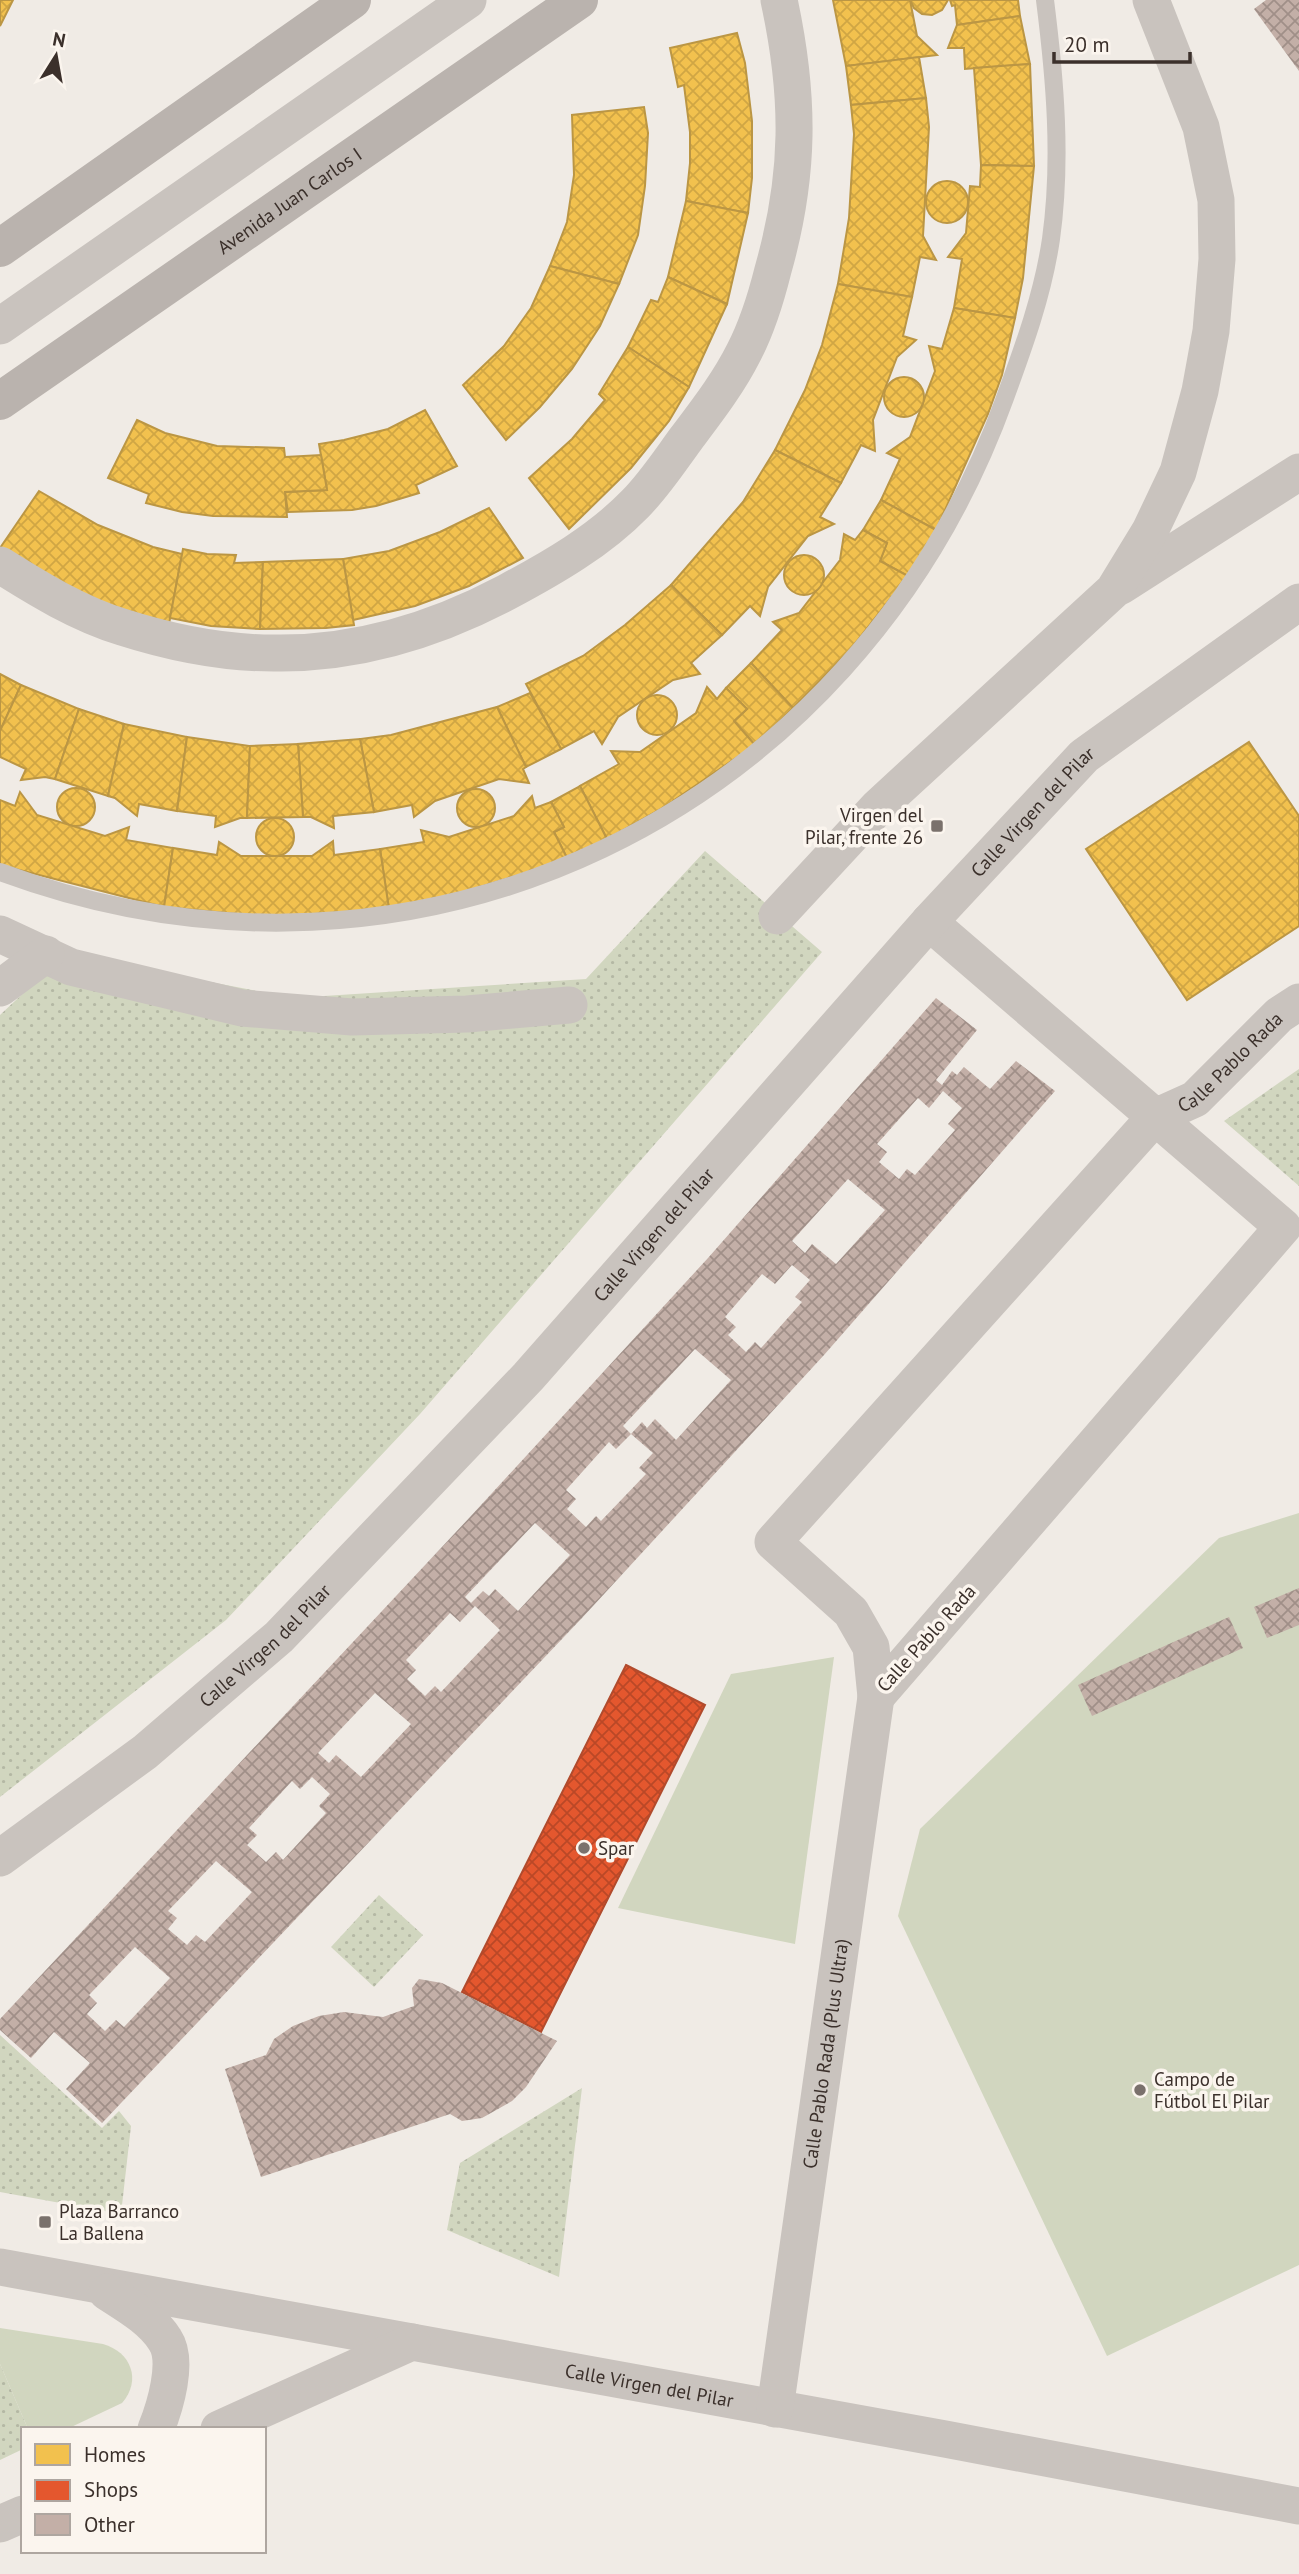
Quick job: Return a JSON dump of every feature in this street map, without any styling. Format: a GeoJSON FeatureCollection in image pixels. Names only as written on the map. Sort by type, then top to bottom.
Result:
{"type":"FeatureCollection","features":[{"type":"Feature","properties":{"kind":"street"},"geometry":{"type":"LineString","coordinates":[[0,248],[352,0]]}},
{"type":"Feature","properties":{"kind":"street"},"geometry":{"type":"LineString","coordinates":[[0,326],[468,0]]}},
{"type":"Feature","properties":{"kind":"street","name":"Avenida Juan Carlos I"},"geometry":{"type":"LineString","coordinates":[[0,401],[579,0]]}},
{"type":"Feature","properties":{"kind":"street"},"geometry":{"type":"LineString","coordinates":[[0,565],[71,606],[121,627],[195,644],[281,653],[337,649],[387,640],[429,628],[465,614],[541,573],[601,533],[635,504],[717,397],[745,352],[767,294],[789,209],[796,121],[789,45],[779,0]]}},
{"type":"Feature","properties":{"kind":"street"},"geometry":{"type":"LineString","coordinates":[[1114,590],[1150,531],[1178,472],[1200,391],[1211,331],[1217,259],[1216,200],[1200,127],[1151,0]]}},
{"type":"Feature","properties":{"kind":"street"},"geometry":{"type":"LineString","coordinates":[[777,916],[878,807],[1114,590],[1299,472]]}},
{"type":"Feature","properties":{"kind":"street","name":"Calle Virgen del Pilar"},"geometry":{"type":"LineString","coordinates":[[0,1858],[145,1752],[279,1637],[528,1377],[929,922],[1084,756],[1299,602]]}},
{"type":"Feature","properties":{"kind":"street"},"geometry":{"type":"LineString","coordinates":[[929,922],[1155,1117]]}},
{"type":"Feature","properties":{"kind":"street"},"geometry":{"type":"LineString","coordinates":[[0,934],[71,967],[242,1008],[352,1017],[467,1014],[569,1004]]}},
{"type":"Feature","properties":{"kind":"street"},"geometry":{"type":"LineString","coordinates":[[0,988],[46,954]]}},
{"type":"Feature","properties":{"kind":"street","name":"Calle Pablo Rada"},"geometry":{"type":"LineString","coordinates":[[876,1698],[871,1647],[851,1612],[773,1542],[1155,1117],[1195,1098],[1279,1015],[1299,1002]]}},
{"type":"Feature","properties":{"kind":"street","name":"Calle Pablo Rada"},"geometry":{"type":"LineString","coordinates":[[876,1698],[1283,1227],[1226,1181],[1155,1117]]}},
{"type":"Feature","properties":{"kind":"street","name":"Calle Pablo Rada (Plus Ultra)"},"geometry":{"type":"LineString","coordinates":[[775,2409],[876,1698]]}},
{"type":"Feature","properties":{"kind":"street","name":"Calle Virgen del Pilar"},"geometry":{"type":"LineString","coordinates":[[0,2267],[1299,2505]]}},
{"type":"Feature","properties":{"kind":"street"},"geometry":{"type":"LineString","coordinates":[[97,2285],[138,2312],[167,2341],[172,2375],[157,2427]]}},
{"type":"Feature","properties":{"kind":"street"},"geometry":{"type":"LineString","coordinates":[[223,2427],[412,2342]]}},
{"type":"Feature","properties":{"kind":"street"},"geometry":{"type":"LineString","coordinates":[[0,2524],[21,2515]]}},
{"type":"Feature","properties":{"kind":"lane"},"geometry":{"type":"LineString","coordinates":[[0,872],[47,889],[161,914],[268,923],[391,915],[449,904],[501,890],[590,855],[662,818],[715,784],[772,741],[863,648],[897,604],[934,550],[965,494],[995,426],[1029,332],[1051,239],[1057,135],[1045,0]]}},
{"type":"Feature","properties":{"kind":"green space"},"geometry":{"type":"Polygon","coordinates":[[[705,851],[822,952],[420,1414],[226,1620],[0,1797],[0,1015],[65,954],[293,998],[586,979],[705,851]]]}},
{"type":"Feature","properties":{"kind":"green space"},"geometry":{"type":"Polygon","coordinates":[[[1299,1069],[1299,1186],[1224,1121],[1299,1069]]]}},
{"type":"Feature","properties":{"kind":"green space","name":"Campo de Fútbol El Pilar"},"geometry":{"type":"Polygon","coordinates":[[[1299,1513],[1299,2265],[1107,2356],[898,1916],[920,1829],[1219,1538],[1299,1513]]]}},
{"type":"Feature","properties":{"kind":"green space"},"geometry":{"type":"Polygon","coordinates":[[[834,1657],[795,1944],[618,1908],[731,1674],[834,1657]]]}},
{"type":"Feature","properties":{"kind":"green space"},"geometry":{"type":"Polygon","coordinates":[[[379,1895],[423,1935],[374,1987],[331,1947],[379,1895]]]}},
{"type":"Feature","properties":{"kind":"green space"},"geometry":{"type":"Polygon","coordinates":[[[0,2035],[102,2128],[119,2111],[131,2126],[121,2214],[0,2192],[0,2035]]]}},
{"type":"Feature","properties":{"kind":"green space"},"geometry":{"type":"Polygon","coordinates":[[[582,2088],[559,2277],[447,2230],[460,2163],[582,2088]]]}},
{"type":"Feature","properties":{"kind":"green space"},"geometry":{"type":"Polygon","coordinates":[[[0,2328],[103,2344],[121,2353],[127,2360],[132,2376],[131,2385],[122,2403],[71,2427],[27,2427],[0,2364],[0,2328]]]}},
{"type":"Feature","properties":{"kind":"green space"},"geometry":{"type":"Polygon","coordinates":[[[0,2364],[27,2427],[21,2427],[21,2450],[0,2460],[0,2364]]]}},
{"type":"Feature","properties":{"kind":"building: Homes"},"geometry":{"type":"Polygon","coordinates":[[[0,0],[13,0],[0,26],[0,0]]]}},
{"type":"Feature","properties":{"kind":"building: Homes"},"geometry":{"type":"Polygon","coordinates":[[[833,0],[910,0],[917,36],[937,55],[846,66],[833,0]]]}},
{"type":"Feature","properties":{"kind":"building: Homes"},"geometry":{"type":"Polygon","coordinates":[[[910,0],[948,0],[942,10],[932,15],[922,14],[914,8],[910,0]]]}},
{"type":"Feature","properties":{"kind":"building: Homes"},"geometry":{"type":"Polygon","coordinates":[[[950,0],[1018,0],[1020,16],[957,25],[955,5],[952,6],[950,0]]]}},
{"type":"Feature","properties":{"kind":"building: Homes"},"geometry":{"type":"Polygon","coordinates":[[[1020,16],[1030,64],[965,69],[964,48],[948,48],[957,25],[1020,16]]]}},
{"type":"Feature","properties":{"kind":"building: Homes"},"geometry":{"type":"Polygon","coordinates":[[[737,33],[745,63],[752,121],[752,178],[748,213],[686,201],[690,132],[684,85],[678,87],[670,48],[737,33]]]}},
{"type":"Feature","properties":{"kind":"building: Homes"},"geometry":{"type":"Polygon","coordinates":[[[919,57],[926,98],[851,105],[846,66],[919,57]]]}},
{"type":"Feature","properties":{"kind":"building: Homes"},"geometry":{"type":"Polygon","coordinates":[[[1030,64],[1034,166],[981,165],[974,68],[1030,64]]]}},
{"type":"Feature","properties":{"kind":"building: Homes"},"geometry":{"type":"Polygon","coordinates":[[[926,98],[929,127],[923,236],[936,260],[920,257],[912,297],[838,284],[849,218],[854,134],[851,105],[926,98]]]}},
{"type":"Feature","properties":{"kind":"building: Homes"},"geometry":{"type":"Polygon","coordinates":[[[644,107],[648,133],[645,186],[638,235],[619,284],[550,266],[567,222],[574,175],[572,115],[644,107]]]}},
{"type":"Feature","properties":{"kind":"building: Homes"},"geometry":{"type":"Polygon","coordinates":[[[981,165],[1034,166],[1023,278],[1015,318],[954,308],[962,259],[948,257],[966,233],[970,186],[980,187],[981,165]]]}},
{"type":"Feature","properties":{"kind":"building: Homes"},"geometry":{"type":"Polygon","coordinates":[[[947,181],[962,187],[968,202],[962,217],[947,223],[932,217],[926,202],[932,187],[947,181]]]}},
{"type":"Feature","properties":{"kind":"building: Homes"},"geometry":{"type":"Polygon","coordinates":[[[686,201],[748,213],[727,304],[668,277],[686,201]]]}},
{"type":"Feature","properties":{"kind":"building: Homes"},"geometry":{"type":"Polygon","coordinates":[[[550,266],[619,284],[600,326],[572,369],[540,407],[506,440],[463,385],[504,346],[531,308],[550,266]]]}},
{"type":"Feature","properties":{"kind":"building: Homes"},"geometry":{"type":"Polygon","coordinates":[[[668,277],[727,304],[689,387],[628,347],[651,300],[658,302],[668,277]]]}},
{"type":"Feature","properties":{"kind":"building: Homes"},"geometry":{"type":"Polygon","coordinates":[[[838,284],[912,297],[903,336],[916,340],[897,357],[873,420],[875,451],[861,445],[841,483],[775,450],[805,390],[822,345],[838,284]]]}},
{"type":"Feature","properties":{"kind":"building: Homes"},"geometry":{"type":"Polygon","coordinates":[[[954,308],[1015,318],[1002,375],[988,414],[936,530],[881,500],[900,459],[887,453],[910,437],[935,371],[929,346],[942,349],[954,308]]]}},
{"type":"Feature","properties":{"kind":"building: Homes"},"geometry":{"type":"Polygon","coordinates":[[[628,347],[689,387],[669,421],[631,468],[569,529],[529,478],[572,439],[605,400],[599,394],[628,347]]]}},
{"type":"Feature","properties":{"kind":"building: Homes"},"geometry":{"type":"Polygon","coordinates":[[[904,377],[918,383],[924,397],[918,411],[904,417],[890,411],[884,397],[890,383],[904,377]]]}},
{"type":"Feature","properties":{"kind":"building: Homes"},"geometry":{"type":"Polygon","coordinates":[[[425,410],[457,466],[416,485],[419,493],[376,506],[352,510],[288,512],[285,492],[327,490],[319,444],[388,429],[425,410]]]}},
{"type":"Feature","properties":{"kind":"building: Homes"},"geometry":{"type":"Polygon","coordinates":[[[137,420],[165,433],[217,446],[284,448],[285,457],[321,455],[327,490],[285,492],[287,517],[213,516],[146,503],[149,494],[108,478],[137,420]]]}},
{"type":"Feature","properties":{"kind":"building: Homes"},"geometry":{"type":"Polygon","coordinates":[[[775,450],[841,483],[820,517],[834,524],[808,536],[768,587],[760,616],[750,606],[722,635],[671,585],[743,502],[775,450]]]}},
{"type":"Feature","properties":{"kind":"building: Homes"},"geometry":{"type":"Polygon","coordinates":[[[39,491],[98,525],[153,547],[182,554],[169,624],[117,609],[69,588],[0,548],[39,491]]]}},
{"type":"Feature","properties":{"kind":"building: Homes"},"geometry":{"type":"Polygon","coordinates":[[[881,500],[936,530],[908,576],[880,561],[887,543],[863,530],[881,500]]]}},
{"type":"Feature","properties":{"kind":"building: Homes"},"geometry":{"type":"Polygon","coordinates":[[[489,508],[523,558],[469,586],[415,606],[353,620],[343,559],[389,551],[440,532],[489,508]]]}},
{"type":"Feature","properties":{"kind":"building: Homes"},"geometry":{"type":"Polygon","coordinates":[[[863,530],[887,543],[880,561],[908,576],[849,651],[793,708],[751,663],[782,630],[773,622],[799,613],[840,560],[844,534],[855,540],[863,530]]]}},
{"type":"Feature","properties":{"kind":"building: Homes"},"geometry":{"type":"Polygon","coordinates":[[[183,549],[207,554],[236,555],[234,563],[263,562],[260,629],[211,626],[170,618],[183,549]]]}},
{"type":"Feature","properties":{"kind":"building: Homes"},"geometry":{"type":"Polygon","coordinates":[[[804,555],[812,556],[818,561],[823,567],[823,583],[818,589],[812,594],[804,595],[796,594],[790,589],[785,583],[784,575],[785,567],[790,561],[796,556],[804,555]]]}},
{"type":"Feature","properties":{"kind":"building: Homes"},"geometry":{"type":"Polygon","coordinates":[[[343,559],[354,625],[260,629],[263,562],[343,559]]]}},
{"type":"Feature","properties":{"kind":"building: Homes"},"geometry":{"type":"Polygon","coordinates":[[[671,585],[722,635],[691,663],[700,674],[673,680],[618,717],[602,744],[594,731],[561,749],[526,684],[583,656],[625,625],[671,585]]]}},
{"type":"Feature","properties":{"kind":"building: Homes"},"geometry":{"type":"Polygon","coordinates":[[[751,663],[793,708],[755,745],[734,721],[747,709],[726,688],[751,663]]]}},
{"type":"Feature","properties":{"kind":"building: Homes"},"geometry":{"type":"Polygon","coordinates":[[[0,674],[21,685],[0,731],[0,674]]]}},
{"type":"Feature","properties":{"kind":"building: Homes"},"geometry":{"type":"Polygon","coordinates":[[[21,685],[79,709],[55,779],[45,777],[21,780],[26,769],[0,757],[0,731],[21,685]]]}},
{"type":"Feature","properties":{"kind":"building: Homes"},"geometry":{"type":"Polygon","coordinates":[[[707,687],[717,699],[726,688],[747,709],[734,721],[755,745],[664,807],[607,839],[580,786],[619,764],[611,751],[640,752],[696,713],[707,687]]]}},
{"type":"Feature","properties":{"kind":"building: Homes"},"geometry":{"type":"Polygon","coordinates":[[[530,693],[561,749],[526,767],[497,707],[530,693]]]}},
{"type":"Feature","properties":{"kind":"building: Homes"},"geometry":{"type":"Polygon","coordinates":[[[657,695],[671,701],[677,715],[671,729],[657,735],[643,729],[637,715],[643,701],[657,695]]]}},
{"type":"Feature","properties":{"kind":"building: Homes"},"geometry":{"type":"Polygon","coordinates":[[[497,707],[526,767],[523,769],[529,783],[499,779],[435,801],[414,817],[412,805],[374,812],[360,739],[391,735],[497,707]]]}},
{"type":"Feature","properties":{"kind":"building: Homes"},"geometry":{"type":"Polygon","coordinates":[[[79,709],[124,724],[108,796],[55,779],[79,709]]]}},
{"type":"Feature","properties":{"kind":"building: Homes"},"geometry":{"type":"Polygon","coordinates":[[[124,724],[187,737],[177,811],[139,804],[137,816],[115,798],[108,796],[124,724]]]}},
{"type":"Feature","properties":{"kind":"building: Homes"},"geometry":{"type":"Polygon","coordinates":[[[187,737],[250,746],[247,818],[215,827],[216,816],[177,811],[187,737]]]}},
{"type":"Feature","properties":{"kind":"building: Homes"},"geometry":{"type":"Polygon","coordinates":[[[360,739],[374,812],[333,816],[334,828],[311,817],[303,817],[298,744],[360,739]]]}},
{"type":"Feature","properties":{"kind":"building: Homes"},"geometry":{"type":"Polygon","coordinates":[[[1249,742],[1299,816],[1299,926],[1187,1000],[1086,849],[1249,742]]]}},
{"type":"Feature","properties":{"kind":"building: Homes"},"geometry":{"type":"Polygon","coordinates":[[[298,744],[303,817],[247,818],[250,746],[298,744]]]}},
{"type":"Feature","properties":{"kind":"building: Homes"},"geometry":{"type":"Polygon","coordinates":[[[580,786],[608,841],[568,860],[554,832],[564,827],[551,802],[580,786]]]}},
{"type":"Feature","properties":{"kind":"building: Homes"},"geometry":{"type":"Polygon","coordinates":[[[76,788],[90,793],[95,807],[90,821],[76,826],[62,821],[57,807],[62,793],[76,788]]]}},
{"type":"Feature","properties":{"kind":"building: Homes"},"geometry":{"type":"Polygon","coordinates":[[[476,789],[490,794],[495,808],[490,822],[476,827],[462,822],[457,808],[462,794],[476,789]]]}},
{"type":"Feature","properties":{"kind":"building: Homes"},"geometry":{"type":"Polygon","coordinates":[[[20,792],[37,815],[105,836],[129,827],[126,840],[173,848],[164,907],[0,865],[0,800],[15,806],[20,792]]]}},
{"type":"Feature","properties":{"kind":"building: Homes"},"geometry":{"type":"Polygon","coordinates":[[[532,796],[535,808],[551,802],[564,827],[554,832],[568,860],[428,903],[389,909],[380,849],[424,842],[421,830],[449,837],[514,816],[532,796]]]}},
{"type":"Feature","properties":{"kind":"building: Homes"},"geometry":{"type":"Polygon","coordinates":[[[275,818],[288,824],[294,837],[288,850],[275,856],[262,850],[256,837],[262,824],[275,818]]]}},
{"type":"Feature","properties":{"kind":"building: Homes"},"geometry":{"type":"Polygon","coordinates":[[[333,841],[334,855],[380,849],[389,909],[268,917],[164,907],[173,848],[217,855],[219,842],[241,856],[312,856],[333,841]]]}},
{"type":"Feature","properties":{"kind":"building: Shops","name":"Spar"},"geometry":{"type":"Polygon","coordinates":[[[626,1665],[705,1705],[541,2032],[462,1992],[626,1665]]]}},
{"type":"Feature","properties":{"kind":"building: Other"},"geometry":{"type":"Polygon","coordinates":[[[1266,0],[1299,0],[1299,71],[1254,9],[1266,0]]]}},
{"type":"Feature","properties":{"kind":"building: Other"},"geometry":{"type":"Polygon","coordinates":[[[936,998],[977,1030],[936,1080],[942,1085],[952,1071],[957,1075],[964,1067],[990,1089],[1016,1061],[1055,1091],[824,1355],[582,1618],[102,2123],[66,2089],[90,2063],[54,2032],[31,2058],[0,2030],[0,2019],[470,1517],[708,1258],[936,998]],[[943,1091],[929,1108],[918,1098],[877,1144],[887,1152],[879,1162],[899,1179],[907,1169],[915,1175],[955,1130],[948,1124],[962,1108],[943,1091]],[[848,1179],[792,1241],[805,1253],[812,1244],[836,1264],[885,1210],[848,1179]],[[792,1265],[775,1284],[762,1274],[725,1317],[736,1327],[728,1335],[746,1352],[755,1342],[761,1348],[802,1302],[795,1297],[810,1280],[792,1265]],[[695,1349],[623,1426],[631,1434],[642,1422],[647,1428],[655,1419],[676,1440],[731,1380],[695,1349]],[[631,1434],[616,1449],[609,1442],[566,1490],[576,1499],[567,1509],[586,1527],[596,1516],[601,1521],[646,1474],[639,1468],[653,1453],[631,1434]],[[535,1523],[465,1597],[471,1603],[483,1591],[489,1596],[495,1589],[518,1611],[570,1555],[535,1523]],[[475,1606],[460,1622],[450,1613],[406,1660],[416,1670],[407,1679],[425,1696],[435,1686],[441,1692],[500,1630],[475,1606]],[[375,1693],[318,1753],[329,1763],[336,1755],[361,1777],[411,1724],[375,1693]],[[312,1777],[300,1789],[292,1781],[249,1828],[257,1835],[247,1845],[266,1862],[276,1852],[283,1860],[326,1813],[319,1806],[330,1794],[312,1777]],[[216,1861],[168,1911],[177,1918],[168,1929],[187,1945],[196,1935],[205,1942],[252,1892],[216,1861]],[[135,1947],[89,1995],[97,2003],[87,2014],[105,2031],[116,2020],[124,2027],[170,1978],[135,1947]]]}},
{"type":"Feature","properties":{"kind":"building: Other"},"geometry":{"type":"Polygon","coordinates":[[[1299,1588],[1299,1625],[1267,1638],[1254,1607],[1299,1588]]]}},
{"type":"Feature","properties":{"kind":"building: Other"},"geometry":{"type":"Polygon","coordinates":[[[1229,1617],[1243,1648],[1092,1716],[1078,1685],[1229,1617]]]}},
{"type":"Feature","properties":{"kind":"building: Other"},"geometry":{"type":"Polygon","coordinates":[[[419,1979],[442,1983],[557,2041],[526,2087],[512,2101],[482,2118],[462,2121],[450,2114],[261,2177],[225,2069],[266,2055],[274,2039],[293,2026],[319,2016],[344,2012],[383,2017],[414,2006],[412,1988],[419,1979]]]}},
{"type":"Feature","properties":{"kind":"place","name":"Virgen del Pilar, frente 26"},"geometry":{"type":"Point","coordinates":[937,826]}},
{"type":"Feature","properties":{"kind":"place","name":"Spar"},"geometry":{"type":"Point","coordinates":[584,1848]}},
{"type":"Feature","properties":{"kind":"place","name":"Campo de Fútbol El Pilar"},"geometry":{"type":"Point","coordinates":[1140,2090]}},
{"type":"Feature","properties":{"kind":"place","name":"Plaza Barranco La Ballena"},"geometry":{"type":"Point","coordinates":[45,2222]}}]}
